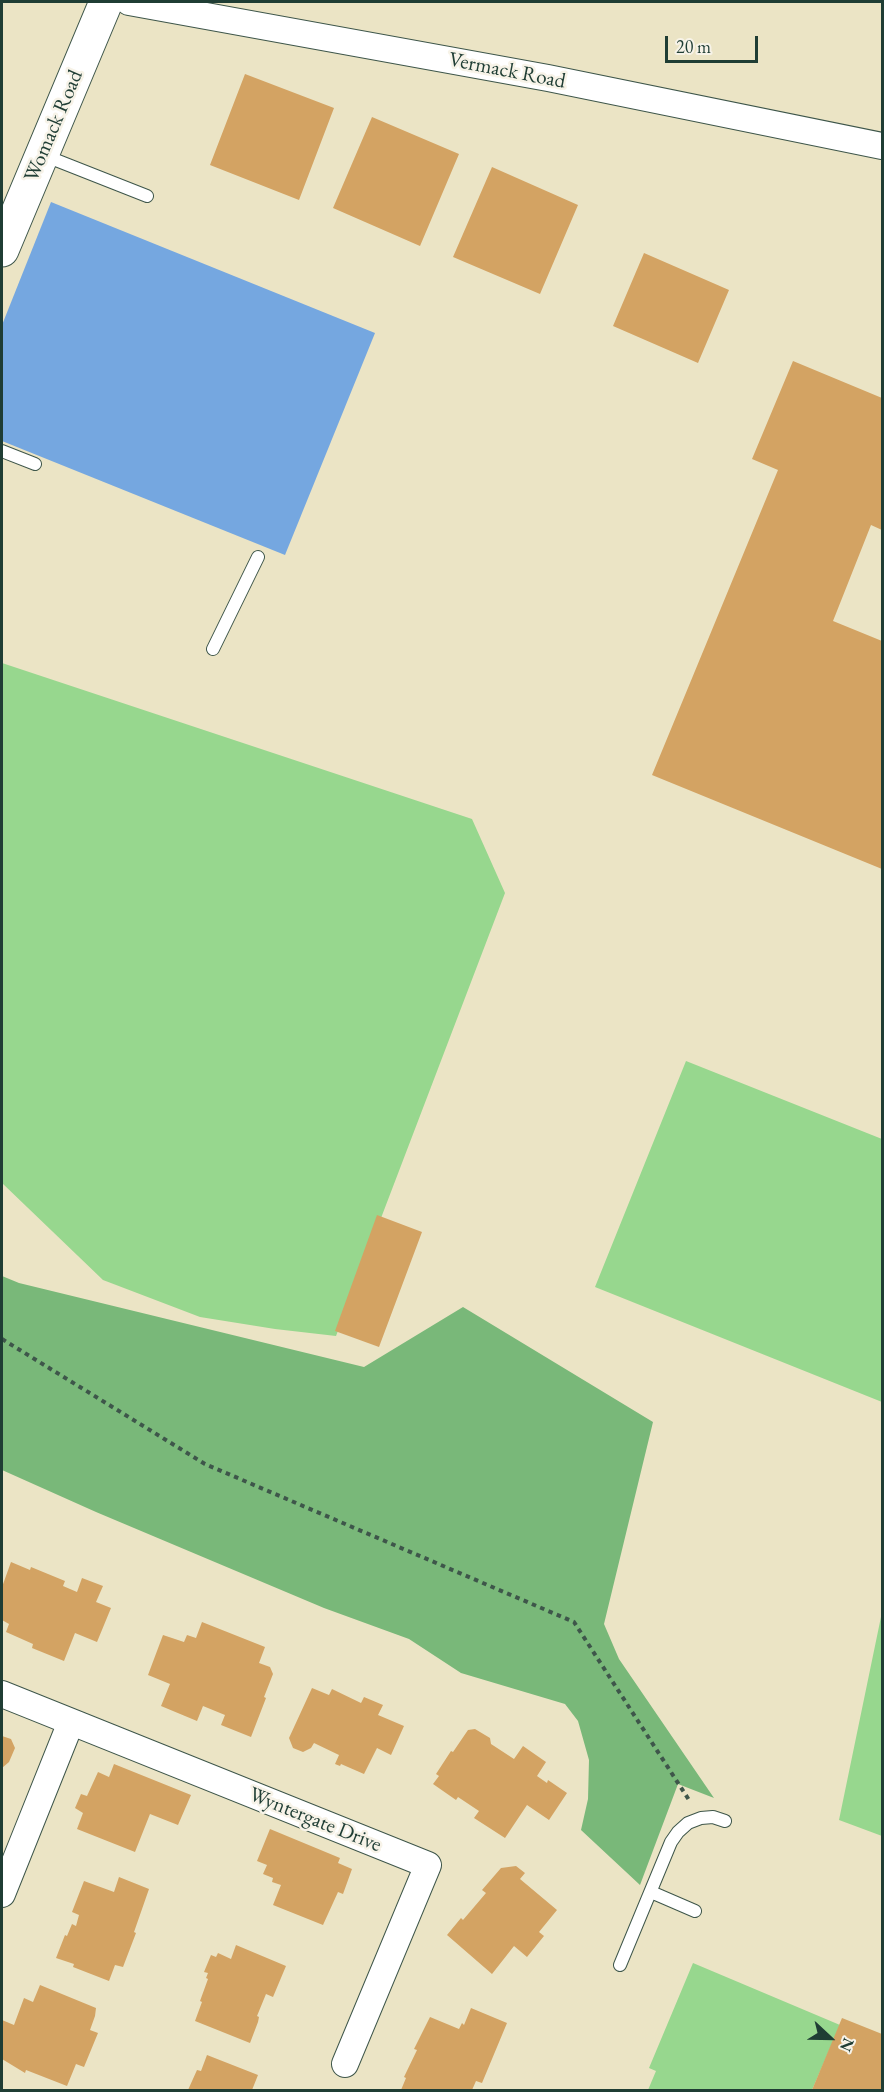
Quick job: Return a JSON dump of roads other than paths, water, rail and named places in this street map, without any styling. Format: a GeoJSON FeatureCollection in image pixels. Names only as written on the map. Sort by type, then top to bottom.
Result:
{"type":"FeatureCollection","features":[{"type":"Feature","properties":{"kind":"street","name":"Womack Road"},"geometry":{"type":"LineString","coordinates":[[2,250],[106,2]]}},
{"type":"Feature","properties":{"kind":"street","name":"Vermack Road"},"geometry":{"type":"LineString","coordinates":[[129,2],[548,78],[882,146]]}},
{"type":"Feature","properties":{"kind":"street","name":"Wyntergate Drive"},"geometry":{"type":"LineString","coordinates":[[2,1695],[428,1865],[345,2064]]}},
{"type":"Feature","properties":{"kind":"street"},"geometry":{"type":"LineString","coordinates":[[2,1894],[71,1722]]}},
{"type":"Feature","properties":{"kind":"lane"},"geometry":{"type":"LineString","coordinates":[[42,155],[147,196]]}},
{"type":"Feature","properties":{"kind":"lane"},"geometry":{"type":"LineString","coordinates":[[2,451],[35,464]]}},
{"type":"Feature","properties":{"kind":"lane"},"geometry":{"type":"LineString","coordinates":[[213,649],[258,557]]}},
{"type":"Feature","properties":{"kind":"lane"},"geometry":{"type":"LineString","coordinates":[[620,1965],[671,1842],[678,1832],[688,1823],[701,1818],[713,1817],[725,1821]]}},
{"type":"Feature","properties":{"kind":"lane"},"geometry":{"type":"LineString","coordinates":[[651,1892],[694,1911]]}},
{"type":"Feature","properties":{"kind":"water"},"geometry":{"type":"Polygon","coordinates":[[[51,202],[375,333],[285,555],[2,441],[2,325],[51,202]]]}}]}
